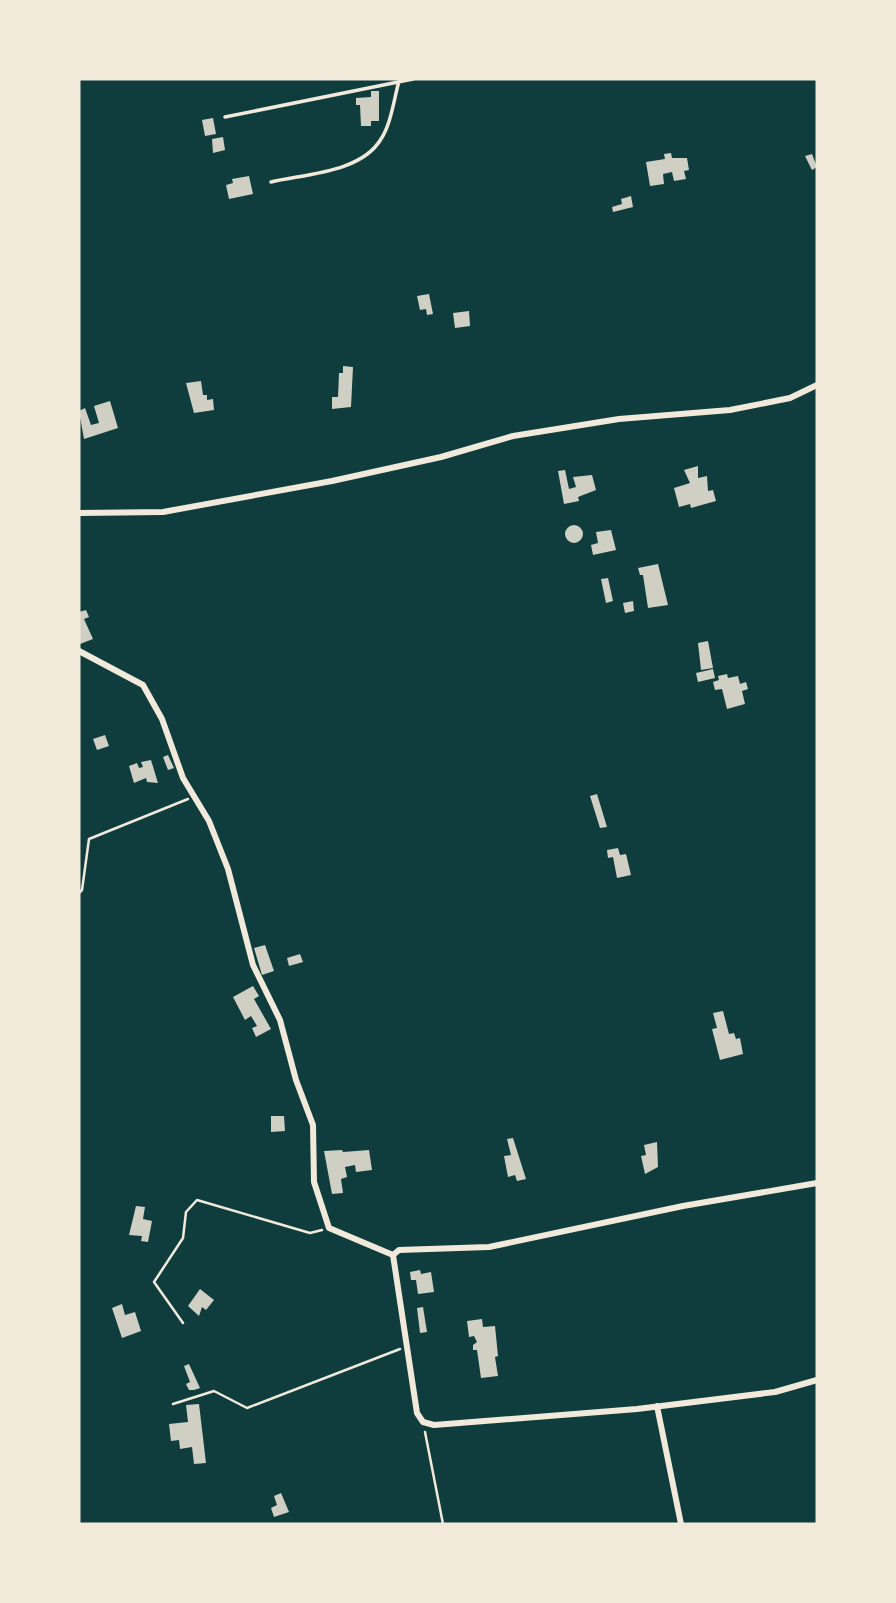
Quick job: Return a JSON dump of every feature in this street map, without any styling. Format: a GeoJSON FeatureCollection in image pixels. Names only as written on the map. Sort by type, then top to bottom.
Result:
{"type":"FeatureCollection","features":[{"type":"Feature","properties":{"kind":"street"},"geometry":{"type":"LineString","coordinates":[[79,513],[163,512],[332,481],[442,457],[513,436],[619,419],[742,408],[790,398],[817,385]]}},
{"type":"Feature","properties":{"kind":"street"},"geometry":{"type":"LineString","coordinates":[[79,651],[143,685],[162,719],[183,778],[209,821],[228,869],[253,965],[280,1020],[296,1080],[313,1125],[314,1182],[329,1228],[393,1255]]}},
{"type":"Feature","properties":{"kind":"street"},"geometry":{"type":"LineString","coordinates":[[393,1255],[400,1250],[489,1247],[817,1182]]}},
{"type":"Feature","properties":{"kind":"street"},"geometry":{"type":"LineString","coordinates":[[393,1255],[417,1413],[423,1422],[434,1425],[657,1406],[775,1392],[817,1380]]}},
{"type":"Feature","properties":{"kind":"street"},"geometry":{"type":"LineString","coordinates":[[657,1406],[681,1524]]}},
{"type":"Feature","properties":{"kind":"lane"},"geometry":{"type":"LineString","coordinates":[[225,117],[413,79]]}},
{"type":"Feature","properties":{"kind":"lane"},"geometry":{"type":"LineString","coordinates":[[271,182],[352,164],[369,151],[381,140],[399,82]]}},
{"type":"Feature","properties":{"kind":"path"},"geometry":{"type":"LineString","coordinates":[[79,893],[82,890],[89,839],[194,797]]}},
{"type":"Feature","properties":{"kind":"path"},"geometry":{"type":"LineString","coordinates":[[183,1323],[154,1282],[183,1238],[186,1212],[197,1200],[310,1233],[329,1228]]}},
{"type":"Feature","properties":{"kind":"path"},"geometry":{"type":"LineString","coordinates":[[173,1404],[214,1391],[247,1408],[396,1349],[407,1350]]}},
{"type":"Feature","properties":{"kind":"path"},"geometry":{"type":"LineString","coordinates":[[423,1422],[443,1524]]}},
{"type":"Feature","properties":{"kind":"building"},"geometry":{"type":"Polygon","coordinates":[[[371,91],[379,91],[379,121],[371,121],[371,126],[361,126],[360,105],[356,105],[356,98],[371,97],[371,91]]]}},
{"type":"Feature","properties":{"kind":"building"},"geometry":{"type":"Polygon","coordinates":[[[213,118],[216,134],[205,136],[202,120],[213,118]]]}},
{"type":"Feature","properties":{"kind":"building"},"geometry":{"type":"Polygon","coordinates":[[[223,137],[225,150],[213,153],[212,139],[223,137]]]}},
{"type":"Feature","properties":{"kind":"building"},"geometry":{"type":"Polygon","coordinates":[[[671,153],[672,158],[687,158],[689,170],[684,171],[686,179],[674,181],[672,172],[663,174],[664,184],[650,186],[646,162],[665,159],[664,154],[671,153]]]}},
{"type":"Feature","properties":{"kind":"building"},"geometry":{"type":"Polygon","coordinates":[[[812,154],[817,167],[812,170],[805,156],[812,154]]]}},
{"type":"Feature","properties":{"kind":"building"},"geometry":{"type":"Polygon","coordinates":[[[249,176],[253,194],[229,199],[226,185],[233,183],[232,179],[249,176]]]}},
{"type":"Feature","properties":{"kind":"building"},"geometry":{"type":"Polygon","coordinates":[[[631,196],[633,207],[613,212],[612,207],[622,204],[621,199],[631,196]]]}},
{"type":"Feature","properties":{"kind":"building"},"geometry":{"type":"Polygon","coordinates":[[[429,294],[433,314],[427,315],[426,309],[420,310],[417,296],[429,294]]]}},
{"type":"Feature","properties":{"kind":"building"},"geometry":{"type":"Polygon","coordinates":[[[469,311],[470,326],[455,328],[453,313],[469,311]]]}},
{"type":"Feature","properties":{"kind":"building"},"geometry":{"type":"Polygon","coordinates":[[[343,366],[353,367],[351,407],[332,409],[332,397],[338,397],[339,373],[343,373],[343,366]]]}},
{"type":"Feature","properties":{"kind":"building"},"geometry":{"type":"Polygon","coordinates":[[[201,381],[203,395],[207,395],[207,400],[213,399],[214,410],[194,413],[186,383],[201,381]]]}},
{"type":"Feature","properties":{"kind":"building"},"geometry":{"type":"Polygon","coordinates":[[[110,401],[118,428],[84,439],[79,411],[85,408],[91,425],[99,423],[94,406],[110,401]]]}},
{"type":"Feature","properties":{"kind":"building"},"geometry":{"type":"Polygon","coordinates":[[[698,466],[698,478],[707,476],[708,491],[713,490],[716,501],[691,508],[690,504],[679,507],[674,488],[690,483],[684,470],[698,466]]]}},
{"type":"Feature","properties":{"kind":"building"},"geometry":{"type":"Polygon","coordinates":[[[565,470],[569,489],[576,487],[573,477],[592,475],[596,490],[578,497],[579,501],[564,504],[558,471],[565,470]]]}},
{"type":"Feature","properties":{"kind":"building"},"geometry":{"type":"Polygon","coordinates":[[[574,525],[580,528],[583,534],[580,540],[574,543],[568,540],[565,534],[568,528],[574,525]]]}},
{"type":"Feature","properties":{"kind":"building"},"geometry":{"type":"Polygon","coordinates":[[[611,530],[616,550],[593,555],[591,545],[598,543],[596,532],[611,530]]]}},
{"type":"Feature","properties":{"kind":"building"},"geometry":{"type":"Polygon","coordinates":[[[658,564],[668,605],[648,608],[643,575],[640,575],[638,568],[658,564]]]}},
{"type":"Feature","properties":{"kind":"building"},"geometry":{"type":"Polygon","coordinates":[[[608,578],[613,601],[606,603],[601,579],[608,578]]]}},
{"type":"Feature","properties":{"kind":"building"},"geometry":{"type":"Polygon","coordinates":[[[633,601],[634,611],[625,613],[623,603],[633,601]]]}},
{"type":"Feature","properties":{"kind":"building"},"geometry":{"type":"Polygon","coordinates":[[[86,610],[89,617],[84,619],[93,639],[80,644],[79,612],[86,610]]]}},
{"type":"Feature","properties":{"kind":"building"},"geometry":{"type":"Polygon","coordinates":[[[708,641],[713,668],[701,670],[698,643],[708,641]]]}},
{"type":"Feature","properties":{"kind":"building"},"geometry":{"type":"Polygon","coordinates":[[[713,669],[715,678],[698,682],[696,673],[713,669]]]}},
{"type":"Feature","properties":{"kind":"building"},"geometry":{"type":"Polygon","coordinates":[[[727,674],[728,678],[738,676],[740,684],[746,682],[748,689],[742,691],[745,704],[727,709],[722,689],[715,690],[713,682],[719,680],[718,676],[727,674]]]}},
{"type":"Feature","properties":{"kind":"building"},"geometry":{"type":"Polygon","coordinates":[[[105,735],[109,746],[97,750],[93,739],[105,735]]]}},
{"type":"Feature","properties":{"kind":"building"},"geometry":{"type":"Polygon","coordinates":[[[168,755],[174,768],[168,770],[163,757],[168,755]]]}},
{"type":"Feature","properties":{"kind":"building"},"geometry":{"type":"Polygon","coordinates":[[[151,760],[158,783],[147,782],[146,778],[134,783],[129,766],[137,763],[139,768],[143,767],[141,762],[151,760]]]}},
{"type":"Feature","properties":{"kind":"building"},"geometry":{"type":"Polygon","coordinates":[[[597,794],[607,827],[600,828],[590,796],[597,794]]]}},
{"type":"Feature","properties":{"kind":"building"},"geometry":{"type":"Polygon","coordinates":[[[618,848],[620,855],[626,854],[631,875],[617,878],[613,857],[608,858],[607,850],[618,848]]]}},
{"type":"Feature","properties":{"kind":"building"},"geometry":{"type":"Polygon","coordinates":[[[265,945],[274,971],[262,975],[254,948],[265,945]]]}},
{"type":"Feature","properties":{"kind":"building"},"geometry":{"type":"Polygon","coordinates":[[[300,954],[303,962],[289,966],[287,958],[300,954]]]}},
{"type":"Feature","properties":{"kind":"building"},"geometry":{"type":"Polygon","coordinates":[[[253,986],[259,996],[254,999],[271,1029],[256,1037],[252,1028],[257,1026],[251,1016],[245,1020],[233,997],[253,986]]]}},
{"type":"Feature","properties":{"kind":"building"},"geometry":{"type":"Polygon","coordinates":[[[723,1011],[729,1034],[734,1033],[736,1039],[740,1038],[743,1054],[720,1060],[712,1029],[717,1028],[713,1013],[723,1011]]]}},
{"type":"Feature","properties":{"kind":"building"},"geometry":{"type":"Polygon","coordinates":[[[271,1116],[284,1116],[285,1131],[271,1132],[271,1116]]]}},
{"type":"Feature","properties":{"kind":"building"},"geometry":{"type":"Polygon","coordinates":[[[513,1138],[526,1179],[517,1181],[515,1175],[508,1177],[504,1156],[511,1155],[507,1139],[513,1138]]]}},
{"type":"Feature","properties":{"kind":"building"},"geometry":{"type":"Polygon","coordinates":[[[657,1142],[658,1167],[645,1174],[641,1156],[646,1155],[644,1145],[657,1142]]]}},
{"type":"Feature","properties":{"kind":"building"},"geometry":{"type":"Polygon","coordinates":[[[369,1150],[372,1170],[356,1172],[355,1165],[345,1167],[347,1177],[341,1179],[343,1193],[332,1194],[324,1151],[369,1150]]]}},
{"type":"Feature","properties":{"kind":"building"},"geometry":{"type":"Polygon","coordinates":[[[136,1206],[145,1207],[143,1219],[152,1221],[148,1242],[141,1241],[142,1236],[129,1235],[136,1206]]]}},
{"type":"Feature","properties":{"kind":"building"},"geometry":{"type":"Polygon","coordinates":[[[420,1270],[421,1274],[431,1272],[434,1292],[418,1294],[416,1280],[411,1280],[410,1272],[420,1270]]]}},
{"type":"Feature","properties":{"kind":"building"},"geometry":{"type":"Polygon","coordinates":[[[200,1289],[214,1300],[206,1310],[202,1307],[199,1316],[188,1306],[200,1289]]]}},
{"type":"Feature","properties":{"kind":"building"},"geometry":{"type":"Polygon","coordinates":[[[122,1304],[125,1315],[135,1312],[141,1331],[122,1338],[112,1308],[122,1304]]]}},
{"type":"Feature","properties":{"kind":"building"},"geometry":{"type":"Polygon","coordinates":[[[423,1307],[427,1332],[420,1333],[417,1308],[423,1307]]]}},
{"type":"Feature","properties":{"kind":"building"},"geometry":{"type":"Polygon","coordinates":[[[482,1319],[483,1327],[495,1326],[498,1376],[481,1378],[477,1350],[473,1350],[473,1345],[477,1342],[474,1336],[469,1337],[467,1321],[482,1319]]]}},
{"type":"Feature","properties":{"kind":"building"},"geometry":{"type":"Polygon","coordinates":[[[189,1364],[200,1388],[194,1390],[189,1390],[186,1384],[190,1382],[184,1366],[189,1364]]]}},
{"type":"Feature","properties":{"kind":"building"},"geometry":{"type":"Polygon","coordinates":[[[199,1404],[206,1463],[194,1464],[192,1447],[180,1449],[179,1440],[171,1441],[169,1424],[188,1422],[186,1405],[199,1404]]]}},
{"type":"Feature","properties":{"kind":"building"},"geometry":{"type":"Polygon","coordinates":[[[281,1493],[289,1512],[274,1517],[271,1508],[277,1505],[274,1496],[281,1493]]]}}]}
